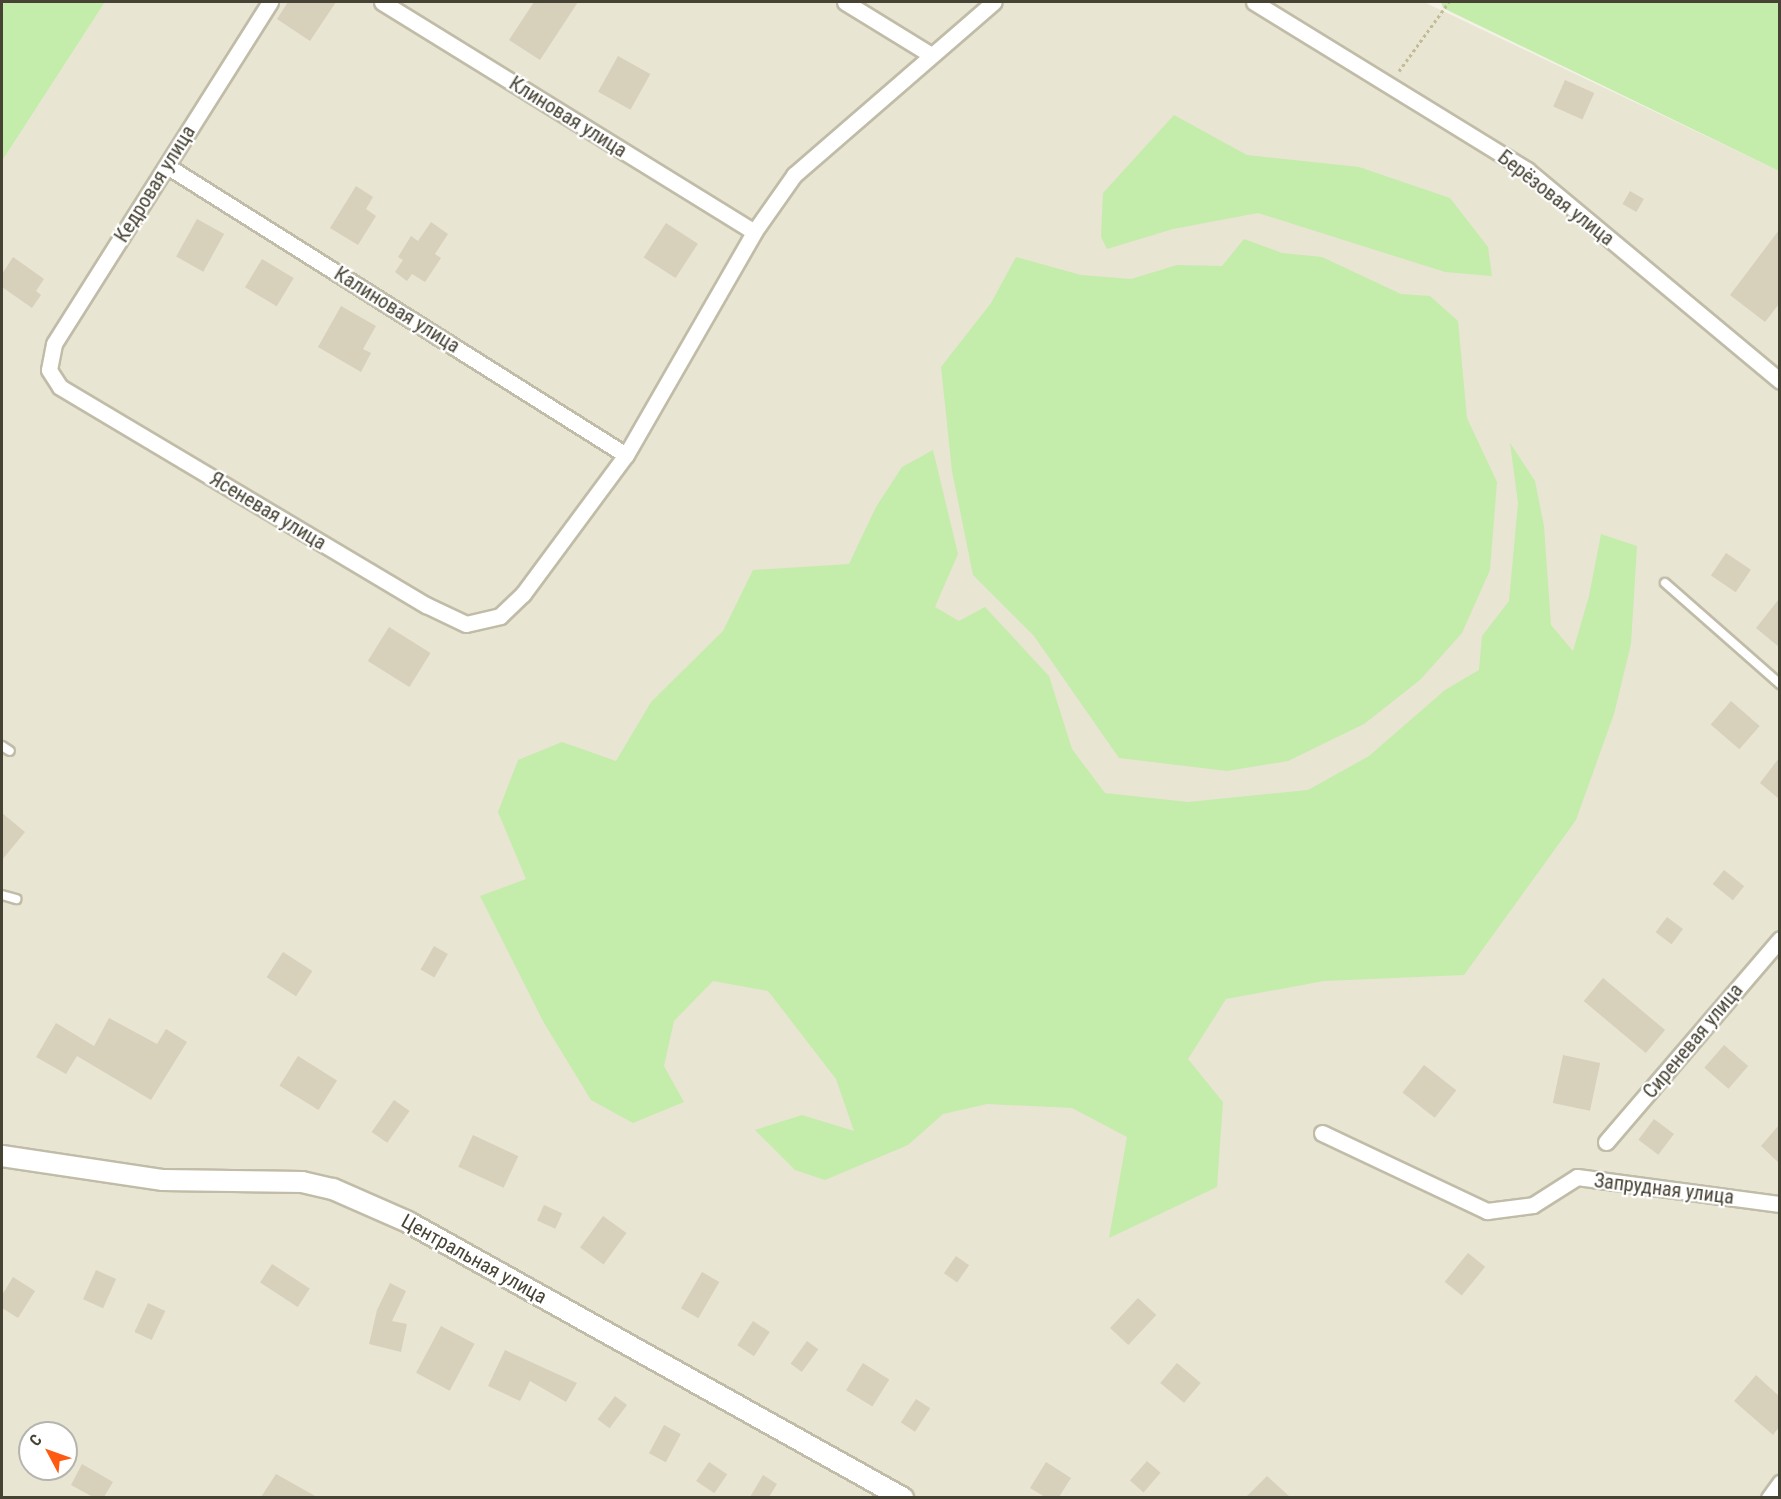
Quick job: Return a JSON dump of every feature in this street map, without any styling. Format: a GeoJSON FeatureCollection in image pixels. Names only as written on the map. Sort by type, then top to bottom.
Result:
{"type":"FeatureCollection","features":[{"type":"Feature","properties":{"kind":"street","name":"Кедровая улица"},"geometry":{"type":"LineString","coordinates":[[49,370],[54,344],[270,2]]}},
{"type":"Feature","properties":{"kind":"street","name":"Клиновая улица"},"geometry":{"type":"LineString","coordinates":[[382,2],[754,232]]}},
{"type":"Feature","properties":{"kind":"street"},"geometry":{"type":"LineString","coordinates":[[845,2],[932,55]]}},
{"type":"Feature","properties":{"kind":"street"},"geometry":{"type":"LineString","coordinates":[[626,455],[754,232],[794,175],[994,2]]}},
{"type":"Feature","properties":{"kind":"street","name":"Берёзовая улица"},"geometry":{"type":"LineString","coordinates":[[1254,2],[1527,170],[1779,381]]}},
{"type":"Feature","properties":{"kind":"street","name":"Калиновая улица"},"geometry":{"type":"LineString","coordinates":[[167,166],[626,455]]}},
{"type":"Feature","properties":{"kind":"street","name":"Ясеневая улица"},"geometry":{"type":"LineString","coordinates":[[49,370],[60,387],[426,605],[466,624],[500,616],[523,594],[626,455]]}},
{"type":"Feature","properties":{"kind":"street","name":"Сиреневая улица"},"geometry":{"type":"LineString","coordinates":[[1606,1142],[1779,939]]}},
{"type":"Feature","properties":{"kind":"street","name":"Запрудная улица"},"geometry":{"type":"LineString","coordinates":[[1322,1133],[1487,1211],[1533,1205],[1577,1177],[1779,1204]]}},
{"type":"Feature","properties":{"kind":"street","name":"Центральная улица"},"geometry":{"type":"LineString","coordinates":[[2,1156],[163,1180],[302,1182],[333,1189],[408,1222],[903,1497]]}},
{"type":"Feature","properties":{"kind":"street"},"geometry":{"type":"LineString","coordinates":[[1769,1497],[1779,1483]]}},
{"type":"Feature","properties":{"kind":"lane"},"geometry":{"type":"LineString","coordinates":[[1665,583],[1779,684]]}},
{"type":"Feature","properties":{"kind":"lane"},"geometry":{"type":"LineString","coordinates":[[2,746],[10,751]]}},
{"type":"Feature","properties":{"kind":"lane"},"geometry":{"type":"LineString","coordinates":[[2,895],[16,899]]}},
{"type":"Feature","properties":{"kind":"path"},"geometry":{"type":"LineString","coordinates":[[1389,85],[1449,2]]}},
{"type":"Feature","properties":{"kind":"shaded area"},"geometry":{"type":"Polygon","coordinates":[[[105,2],[1424,2],[1779,171],[1779,1497],[2,1497],[2,161],[105,2]]]}},
{"type":"Feature","properties":{"kind":"green space"},"geometry":{"type":"Polygon","coordinates":[[[2,2],[105,2],[2,161],[2,2]]]}},
{"type":"Feature","properties":{"kind":"green space"},"geometry":{"type":"Polygon","coordinates":[[[1441,2],[1779,2],[1779,171],[1443,8],[1441,2]]]}},
{"type":"Feature","properties":{"kind":"green space"},"geometry":{"type":"Polygon","coordinates":[[[1174,115],[1247,155],[1359,167],[1450,198],[1488,247],[1492,276],[1445,272],[1258,213],[1173,229],[1107,249],[1101,237],[1103,193],[1174,115]]]}},
{"type":"Feature","properties":{"kind":"green space"},"geometry":{"type":"Polygon","coordinates":[[[1244,239],[1282,253],[1322,257],[1401,294],[1430,296],[1458,321],[1467,418],[1497,482],[1490,570],[1462,633],[1420,680],[1364,724],[1288,761],[1227,771],[1119,758],[1034,636],[973,575],[952,471],[941,367],[991,303],[1016,257],[1081,275],[1131,279],[1177,265],[1222,266],[1244,239]]]}},
{"type":"Feature","properties":{"kind":"green space"},"geometry":{"type":"Polygon","coordinates":[[[1510,443],[1535,481],[1544,526],[1551,625],[1573,651],[1589,596],[1601,534],[1637,546],[1631,644],[1614,714],[1576,820],[1464,975],[1324,981],[1226,999],[1188,1059],[1223,1102],[1217,1187],[1109,1238],[1127,1137],[1072,1108],[987,1104],[943,1114],[908,1145],[825,1180],[795,1170],[755,1130],[802,1115],[854,1131],[836,1079],[768,991],[713,981],[674,1021],[664,1066],[684,1102],[633,1123],[591,1100],[544,1023],[480,896],[526,879],[498,812],[518,760],[562,742],[616,761],[651,702],[723,631],[753,570],[849,564],[876,507],[902,467],[933,450],[958,554],[935,607],[959,621],[985,607],[1049,676],[1072,749],[1105,793],[1188,802],[1308,790],[1369,756],[1445,690],[1479,670],[1482,636],[1509,601],[1518,503],[1510,443]]]}},
{"type":"Feature","properties":{"kind":"building"},"geometry":{"type":"Polygon","coordinates":[[[288,2],[336,2],[310,41],[277,19],[288,2]]]}},
{"type":"Feature","properties":{"kind":"building"},"geometry":{"type":"Polygon","coordinates":[[[534,2],[578,2],[540,60],[509,40],[534,2]]]}},
{"type":"Feature","properties":{"kind":"building"},"geometry":{"type":"Polygon","coordinates":[[[618,56],[650,74],[630,110],[598,92],[618,56]]]}},
{"type":"Feature","properties":{"kind":"building"},"geometry":{"type":"Polygon","coordinates":[[[1565,80],[1594,93],[1582,120],[1553,106],[1565,80]]]}},
{"type":"Feature","properties":{"kind":"building"},"geometry":{"type":"Polygon","coordinates":[[[356,186],[373,197],[366,209],[376,216],[358,245],[330,228],[356,186]]]}},
{"type":"Feature","properties":{"kind":"building"},"geometry":{"type":"Polygon","coordinates":[[[1630,191],[1644,199],[1636,212],[1622,204],[1630,191]]]}},
{"type":"Feature","properties":{"kind":"building"},"geometry":{"type":"Polygon","coordinates":[[[197,219],[224,234],[203,272],[176,257],[197,219]]]}},
{"type":"Feature","properties":{"kind":"building"},"geometry":{"type":"Polygon","coordinates":[[[431,222],[448,234],[435,254],[441,258],[425,282],[412,274],[407,281],[395,272],[403,260],[398,257],[411,236],[418,241],[431,222]]]}},
{"type":"Feature","properties":{"kind":"building"},"geometry":{"type":"Polygon","coordinates":[[[666,223],[698,244],[676,278],[644,257],[666,223]]]}},
{"type":"Feature","properties":{"kind":"building"},"geometry":{"type":"Polygon","coordinates":[[[1779,230],[1779,304],[1765,322],[1730,295],[1779,230]]]}},
{"type":"Feature","properties":{"kind":"building"},"geometry":{"type":"Polygon","coordinates":[[[13,257],[44,279],[36,291],[41,295],[32,308],[2,287],[2,274],[13,257]]]}},
{"type":"Feature","properties":{"kind":"building"},"geometry":{"type":"Polygon","coordinates":[[[262,259],[294,278],[277,306],[245,287],[262,259]]]}},
{"type":"Feature","properties":{"kind":"building"},"geometry":{"type":"Polygon","coordinates":[[[341,306],[376,326],[363,349],[371,353],[361,372],[318,347],[341,306]]]}},
{"type":"Feature","properties":{"kind":"building"},"geometry":{"type":"Polygon","coordinates":[[[1726,553],[1751,570],[1736,592],[1711,575],[1726,553]]]}},
{"type":"Feature","properties":{"kind":"building"},"geometry":{"type":"Polygon","coordinates":[[[1779,599],[1779,647],[1756,628],[1779,599]]]}},
{"type":"Feature","properties":{"kind":"building"},"geometry":{"type":"Polygon","coordinates":[[[389,627],[431,653],[409,687],[368,661],[389,627]]]}},
{"type":"Feature","properties":{"kind":"building"},"geometry":{"type":"Polygon","coordinates":[[[1731,701],[1760,726],[1739,749],[1711,724],[1731,701]]]}},
{"type":"Feature","properties":{"kind":"building"},"geometry":{"type":"Polygon","coordinates":[[[1779,758],[1779,799],[1760,783],[1779,758]]]}},
{"type":"Feature","properties":{"kind":"building"},"geometry":{"type":"Polygon","coordinates":[[[2,813],[25,832],[2,860],[2,813]]]}},
{"type":"Feature","properties":{"kind":"building"},"geometry":{"type":"Polygon","coordinates":[[[1724,870],[1744,886],[1733,900],[1713,884],[1724,870]]]}},
{"type":"Feature","properties":{"kind":"building"},"geometry":{"type":"Polygon","coordinates":[[[1667,917],[1683,929],[1672,944],[1656,932],[1667,917]]]}},
{"type":"Feature","properties":{"kind":"building"},"geometry":{"type":"Polygon","coordinates":[[[434,946],[448,954],[434,977],[420,969],[434,946]]]}},
{"type":"Feature","properties":{"kind":"building"},"geometry":{"type":"Polygon","coordinates":[[[283,952],[312,971],[296,996],[267,977],[283,952]]]}},
{"type":"Feature","properties":{"kind":"building"},"geometry":{"type":"Polygon","coordinates":[[[1603,978],[1665,1030],[1646,1053],[1584,1001],[1603,978]]]}},
{"type":"Feature","properties":{"kind":"building"},"geometry":{"type":"Polygon","coordinates":[[[109,1018],[157,1044],[166,1029],[187,1042],[151,1100],[77,1056],[66,1074],[36,1057],[56,1023],[94,1046],[109,1018]]]}},
{"type":"Feature","properties":{"kind":"building"},"geometry":{"type":"Polygon","coordinates":[[[1724,1045],[1748,1066],[1728,1089],[1704,1068],[1724,1045]]]}},
{"type":"Feature","properties":{"kind":"building"},"geometry":{"type":"Polygon","coordinates":[[[1563,1055],[1600,1063],[1590,1111],[1553,1103],[1563,1055]]]}},
{"type":"Feature","properties":{"kind":"building"},"geometry":{"type":"Polygon","coordinates":[[[298,1056],[337,1080],[318,1110],[279,1086],[298,1056]]]}},
{"type":"Feature","properties":{"kind":"building"},"geometry":{"type":"Polygon","coordinates":[[[1424,1065],[1456,1090],[1435,1118],[1402,1093],[1424,1065]]]}},
{"type":"Feature","properties":{"kind":"building"},"geometry":{"type":"Polygon","coordinates":[[[394,1100],[410,1111],[387,1143],[372,1132],[394,1100]]]}},
{"type":"Feature","properties":{"kind":"building"},"geometry":{"type":"Polygon","coordinates":[[[1654,1119],[1674,1134],[1658,1155],[1638,1140],[1654,1119]]]}},
{"type":"Feature","properties":{"kind":"building"},"geometry":{"type":"Polygon","coordinates":[[[1779,1125],[1779,1163],[1761,1146],[1779,1125]]]}},
{"type":"Feature","properties":{"kind":"building"},"geometry":{"type":"Polygon","coordinates":[[[473,1135],[518,1156],[504,1188],[458,1167],[473,1135]]]}},
{"type":"Feature","properties":{"kind":"building"},"geometry":{"type":"Polygon","coordinates":[[[544,1205],[562,1213],[555,1229],[537,1221],[544,1205]]]}},
{"type":"Feature","properties":{"kind":"building"},"geometry":{"type":"Polygon","coordinates":[[[603,1216],[626,1233],[604,1265],[580,1248],[603,1216]]]}},
{"type":"Feature","properties":{"kind":"building"},"geometry":{"type":"Polygon","coordinates":[[[1468,1253],[1485,1267],[1462,1296],[1445,1282],[1468,1253]]]}},
{"type":"Feature","properties":{"kind":"building"},"geometry":{"type":"Polygon","coordinates":[[[956,1256],[969,1265],[957,1282],[944,1273],[956,1256]]]}},
{"type":"Feature","properties":{"kind":"building"},"geometry":{"type":"Polygon","coordinates":[[[272,1264],[310,1289],[298,1307],[260,1282],[272,1264]]]}},
{"type":"Feature","properties":{"kind":"building"},"geometry":{"type":"Polygon","coordinates":[[[96,1270],[116,1279],[103,1308],[83,1299],[96,1270]]]}},
{"type":"Feature","properties":{"kind":"building"},"geometry":{"type":"Polygon","coordinates":[[[702,1272],[719,1282],[698,1318],[681,1308],[702,1272]]]}},
{"type":"Feature","properties":{"kind":"building"},"geometry":{"type":"Polygon","coordinates":[[[13,1277],[35,1291],[18,1318],[2,1308],[2,1295],[13,1277]]]}},
{"type":"Feature","properties":{"kind":"building"},"geometry":{"type":"Polygon","coordinates":[[[390,1283],[406,1291],[392,1321],[407,1324],[401,1352],[369,1344],[377,1310],[390,1283]]]}},
{"type":"Feature","properties":{"kind":"building"},"geometry":{"type":"Polygon","coordinates":[[[1138,1298],[1156,1315],[1128,1345],[1110,1328],[1138,1298]]]}},
{"type":"Feature","properties":{"kind":"building"},"geometry":{"type":"Polygon","coordinates":[[[148,1303],[165,1311],[152,1340],[134,1332],[148,1303]]]}},
{"type":"Feature","properties":{"kind":"building"},"geometry":{"type":"Polygon","coordinates":[[[753,1321],[770,1332],[754,1356],[737,1345],[753,1321]]]}},
{"type":"Feature","properties":{"kind":"building"},"geometry":{"type":"Polygon","coordinates":[[[441,1326],[475,1344],[450,1391],[416,1373],[441,1326]]]}},
{"type":"Feature","properties":{"kind":"building"},"geometry":{"type":"Polygon","coordinates":[[[807,1341],[818,1349],[802,1372],[791,1364],[807,1341]]]}},
{"type":"Feature","properties":{"kind":"building"},"geometry":{"type":"Polygon","coordinates":[[[505,1350],[577,1383],[566,1402],[530,1381],[520,1401],[488,1386],[505,1350]]]}},
{"type":"Feature","properties":{"kind":"building"},"geometry":{"type":"Polygon","coordinates":[[[863,1363],[889,1379],[872,1407],[846,1390],[863,1363]]]}},
{"type":"Feature","properties":{"kind":"building"},"geometry":{"type":"Polygon","coordinates":[[[1177,1363],[1201,1383],[1184,1403],[1160,1383],[1177,1363]]]}},
{"type":"Feature","properties":{"kind":"building"},"geometry":{"type":"Polygon","coordinates":[[[1756,1375],[1779,1396],[1779,1427],[1773,1435],[1734,1401],[1756,1375]]]}},
{"type":"Feature","properties":{"kind":"building"},"geometry":{"type":"Polygon","coordinates":[[[615,1396],[627,1405],[610,1428],[598,1419],[615,1396]]]}},
{"type":"Feature","properties":{"kind":"building"},"geometry":{"type":"Polygon","coordinates":[[[916,1399],[930,1408],[915,1432],[901,1422],[916,1399]]]}},
{"type":"Feature","properties":{"kind":"building"},"geometry":{"type":"Polygon","coordinates":[[[664,1425],[681,1434],[666,1462],[649,1453],[664,1425]]]}},
{"type":"Feature","properties":{"kind":"building"},"geometry":{"type":"Polygon","coordinates":[[[1147,1461],[1161,1473],[1144,1492],[1130,1481],[1147,1461]]]}},
{"type":"Feature","properties":{"kind":"building"},"geometry":{"type":"Polygon","coordinates":[[[709,1462],[727,1474],[714,1493],[696,1481],[709,1462]]]}},
{"type":"Feature","properties":{"kind":"building"},"geometry":{"type":"Polygon","coordinates":[[[1046,1462],[1071,1478],[1059,1497],[1045,1497],[1030,1488],[1046,1462]]]}},
{"type":"Feature","properties":{"kind":"building"},"geometry":{"type":"Polygon","coordinates":[[[82,1464],[113,1482],[104,1497],[93,1497],[71,1485],[73,1481],[78,1481],[78,1472],[82,1464]]]}},
{"type":"Feature","properties":{"kind":"building"},"geometry":{"type":"Polygon","coordinates":[[[276,1474],[317,1497],[261,1497],[276,1474]]]}},
{"type":"Feature","properties":{"kind":"building"},"geometry":{"type":"Polygon","coordinates":[[[763,1475],[777,1484],[769,1497],[750,1497],[763,1475]]]}},
{"type":"Feature","properties":{"kind":"building"},"geometry":{"type":"Polygon","coordinates":[[[1267,1476],[1290,1497],[1246,1497],[1267,1476]]]}}]}
